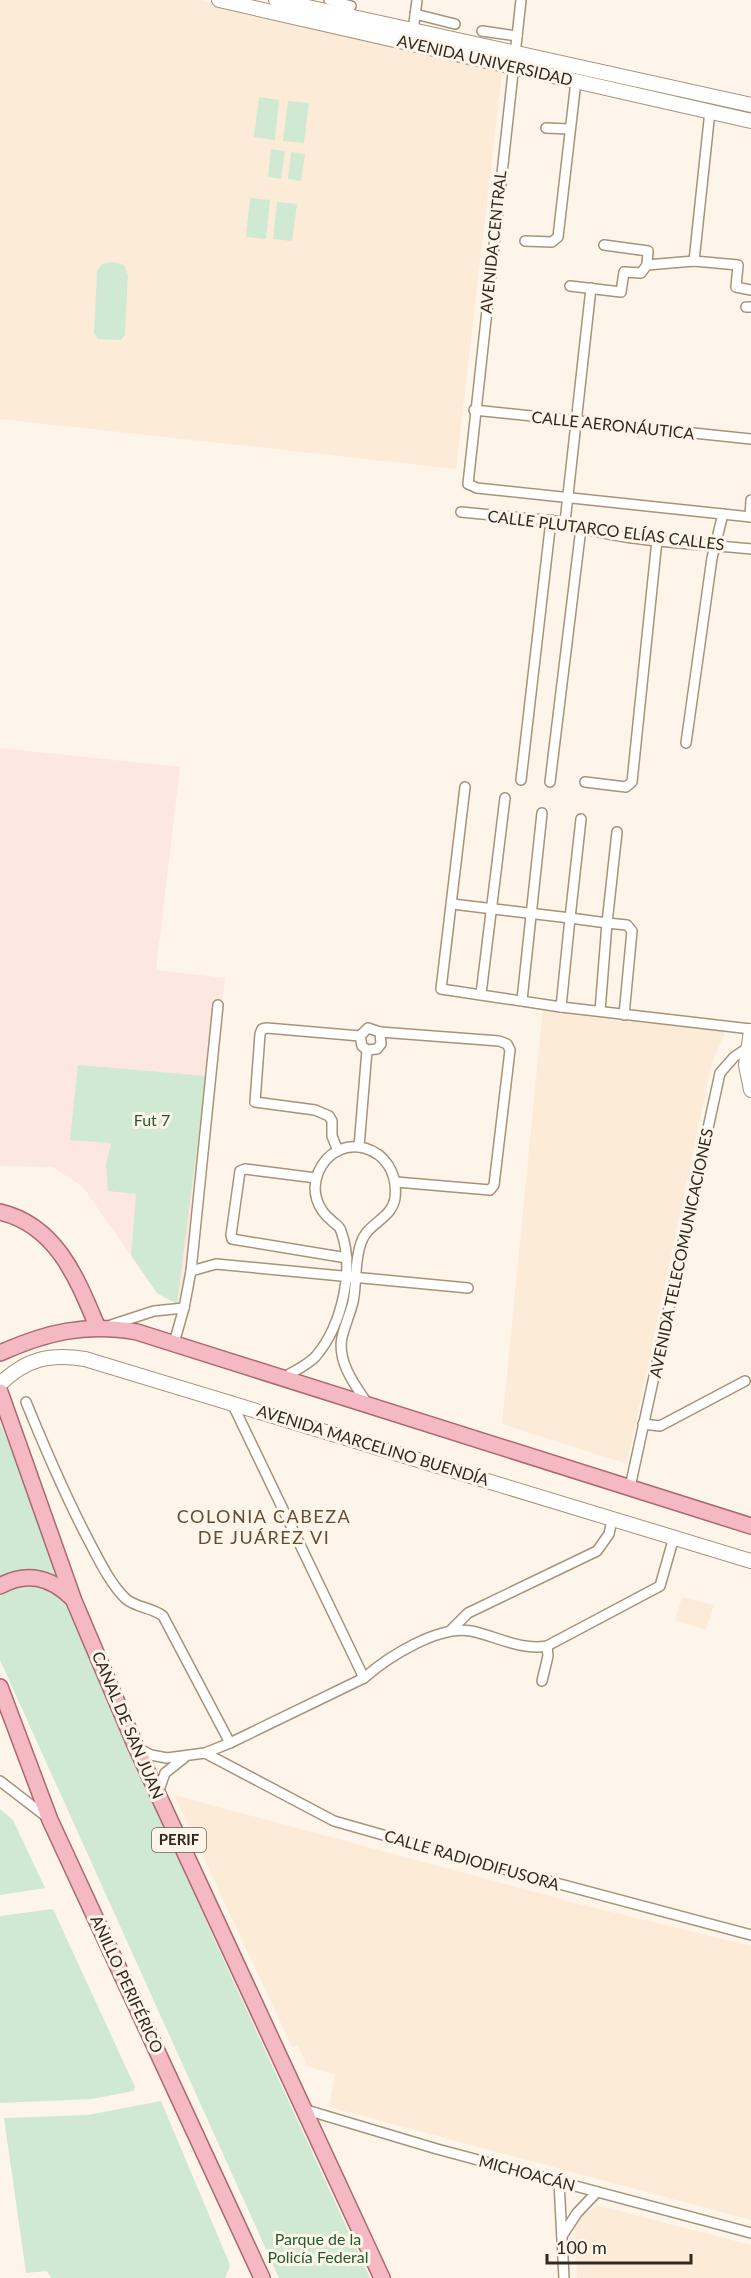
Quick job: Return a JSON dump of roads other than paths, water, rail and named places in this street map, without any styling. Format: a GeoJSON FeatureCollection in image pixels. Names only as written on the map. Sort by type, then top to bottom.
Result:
{"type":"FeatureCollection","features":[{"type":"Feature","properties":{"kind":"main road"},"geometry":{"type":"LineString","coordinates":[[0,1212],[29,1222],[53,1242],[102,1327]]}},
{"type":"Feature","properties":{"kind":"main road"},"geometry":{"type":"LineString","coordinates":[[0,1353],[51,1334],[102,1327],[174,1343],[751,1526]]}},
{"type":"Feature","properties":{"kind":"main road","name":"CANAL DE SAN JUAN"},"geometry":{"type":"LineString","coordinates":[[0,1392],[74,1600],[136,1747],[382,2278]]}},
{"type":"Feature","properties":{"kind":"main road"},"geometry":{"type":"LineString","coordinates":[[0,1586],[12,1579],[35,1577],[61,1587],[74,1600]]}},
{"type":"Feature","properties":{"kind":"main road","name":"ANILLO PERIFÉRICO"},"geometry":{"type":"LineString","coordinates":[[0,1687],[50,1820],[262,2278]]}},
{"type":"Feature","properties":{"kind":"street","name":"AVENIDA UNIVERSIDAD"},"geometry":{"type":"LineString","coordinates":[[219,0],[751,105]]}},
{"type":"Feature","properties":{"kind":"street","name":"AVENIDA UNIVERSIDAD"},"geometry":{"type":"LineString","coordinates":[[276,0],[318,5],[515,60],[576,81],[751,121]]}},
{"type":"Feature","properties":{"kind":"street"},"geometry":{"type":"LineString","coordinates":[[329,0],[351,6]]}},
{"type":"Feature","properties":{"kind":"street"},"geometry":{"type":"LineString","coordinates":[[413,31],[417,0]]}},
{"type":"Feature","properties":{"kind":"street","name":"AVENIDA CENTRAL"},"geometry":{"type":"LineString","coordinates":[[468,484],[474,410],[521,0]]}},
{"type":"Feature","properties":{"kind":"street"},"geometry":{"type":"LineString","coordinates":[[415,14],[455,24]]}},
{"type":"Feature","properties":{"kind":"street"},"geometry":{"type":"LineString","coordinates":[[482,32],[517,36]]}},
{"type":"Feature","properties":{"kind":"street"},"geometry":{"type":"LineString","coordinates":[[525,241],[549,243],[555,242],[558,237],[568,129],[576,81]]}},
{"type":"Feature","properties":{"kind":"street"},"geometry":{"type":"LineString","coordinates":[[694,261],[710,111]]}},
{"type":"Feature","properties":{"kind":"street"},"geometry":{"type":"LineString","coordinates":[[546,128],[568,129]]}},
{"type":"Feature","properties":{"kind":"street"},"geometry":{"type":"LineString","coordinates":[[570,286],[621,292],[624,272],[641,273],[647,265],[648,251],[604,244]]}},
{"type":"Feature","properties":{"kind":"street"},"geometry":{"type":"LineString","coordinates":[[647,265],[694,261],[738,265],[736,287],[751,290]]}},
{"type":"Feature","properties":{"kind":"street"},"geometry":{"type":"LineString","coordinates":[[566,522],[591,288]]}},
{"type":"Feature","properties":{"kind":"street","name":"CALLE AERONÁUTICA"},"geometry":{"type":"LineString","coordinates":[[474,410],[751,439]]}},
{"type":"Feature","properties":{"kind":"street","name":"CALLE PLUTARCO ELÍAS CALLES"},"geometry":{"type":"LineString","coordinates":[[468,484],[477,488],[750,517]]}},
{"type":"Feature","properties":{"kind":"street"},"geometry":{"type":"LineString","coordinates":[[750,517],[751,500]]}},
{"type":"Feature","properties":{"kind":"street","name":"CALLE PLUTARCO ELÍAS CALLES"},"geometry":{"type":"LineString","coordinates":[[461,512],[566,522],[580,528],[657,540],[751,549]]}},
{"type":"Feature","properties":{"kind":"street"},"geometry":{"type":"LineString","coordinates":[[686,743],[716,545],[723,514]]}},
{"type":"Feature","properties":{"kind":"street"},"geometry":{"type":"LineString","coordinates":[[521,780],[550,520]]}},
{"type":"Feature","properties":{"kind":"street"},"geometry":{"type":"LineString","coordinates":[[550,782],[580,528]]}},
{"type":"Feature","properties":{"kind":"street"},"geometry":{"type":"LineString","coordinates":[[585,782],[626,787],[632,782],[657,540]]}},
{"type":"Feature","properties":{"kind":"street"},"geometry":{"type":"LineString","coordinates":[[465,787],[441,989],[561,1007],[751,1030],[746,1049],[751,1090]]}},
{"type":"Feature","properties":{"kind":"street"},"geometry":{"type":"LineString","coordinates":[[482,994],[505,798]]}},
{"type":"Feature","properties":{"kind":"street"},"geometry":{"type":"LineString","coordinates":[[522,1000],[542,813]]}},
{"type":"Feature","properties":{"kind":"street"},"geometry":{"type":"LineString","coordinates":[[561,1007],[581,819]]}},
{"type":"Feature","properties":{"kind":"street"},"geometry":{"type":"LineString","coordinates":[[600,1011],[617,832]]}},
{"type":"Feature","properties":{"kind":"street"},"geometry":{"type":"LineString","coordinates":[[452,904],[627,924],[632,931],[624,1015]]}},
{"type":"Feature","properties":{"kind":"street"},"geometry":{"type":"LineString","coordinates":[[174,1343],[184,1308],[190,1270],[218,1005]]}},
{"type":"Feature","properties":{"kind":"street"},"geometry":{"type":"LineString","coordinates":[[360,1039],[368,1028],[381,1035],[393,1032],[500,1041],[507,1044],[510,1050],[494,1185],[490,1190],[396,1182]]}},
{"type":"Feature","properties":{"kind":"street"},"geometry":{"type":"LineString","coordinates":[[338,1151],[333,1143],[332,1121],[329,1116],[315,1110],[257,1104],[254,1097],[262,1029],[360,1039],[369,1050]]}},
{"type":"Feature","properties":{"kind":"street"},"geometry":{"type":"LineString","coordinates":[[369,1050],[377,1049],[381,1035]]}},
{"type":"Feature","properties":{"kind":"street","name":"AVENIDA TELECOMUNICACIONES"},"geometry":{"type":"LineString","coordinates":[[630,1487],[720,1073],[734,1057],[746,1049]]}},
{"type":"Feature","properties":{"kind":"street"},"geometry":{"type":"LineString","coordinates":[[359,1147],[366,1060],[369,1050]]}},
{"type":"Feature","properties":{"kind":"street"},"geometry":{"type":"LineString","coordinates":[[282,1378],[315,1356],[324,1343],[340,1309],[350,1277],[361,1243],[366,1232],[388,1213],[394,1204],[396,1182],[393,1170],[381,1155],[359,1147],[338,1151],[326,1160],[316,1178],[315,1188],[319,1206],[340,1227],[347,1258],[350,1277],[353,1302],[341,1350],[345,1365],[368,1405]]}},
{"type":"Feature","properties":{"kind":"street"},"geometry":{"type":"LineString","coordinates":[[316,1178],[245,1169],[240,1172],[232,1239],[347,1258]]}},
{"type":"Feature","properties":{"kind":"street"},"geometry":{"type":"LineString","coordinates":[[190,1270],[216,1264],[468,1288]]}},
{"type":"Feature","properties":{"kind":"street"},"geometry":{"type":"LineString","coordinates":[[102,1327],[154,1311],[184,1308]]}},
{"type":"Feature","properties":{"kind":"street","name":"AVENIDA MARCELINO BUENDÍA"},"geometry":{"type":"LineString","coordinates":[[0,1384],[32,1360],[64,1355],[231,1401],[751,1561]]}},
{"type":"Feature","properties":{"kind":"street"},"geometry":{"type":"LineString","coordinates":[[644,1424],[660,1426],[746,1381]]}},
{"type":"Feature","properties":{"kind":"street"},"geometry":{"type":"LineString","coordinates":[[231,1401],[364,1678]]}},
{"type":"Feature","properties":{"kind":"street"},"geometry":{"type":"LineString","coordinates":[[26,1402],[63,1493],[103,1567],[124,1598],[134,1604],[154,1609],[163,1616],[230,1743]]}},
{"type":"Feature","properties":{"kind":"street"},"geometry":{"type":"LineString","coordinates":[[450,1631],[468,1613],[597,1551],[609,1534],[612,1520]]}},
{"type":"Feature","properties":{"kind":"street"},"geometry":{"type":"LineString","coordinates":[[136,1747],[157,1757],[184,1758],[205,1753],[364,1678],[381,1663],[432,1637],[450,1631],[470,1631],[536,1648],[547,1646],[660,1586],[674,1537]]}},
{"type":"Feature","properties":{"kind":"street"},"geometry":{"type":"LineString","coordinates":[[542,1681],[547,1662],[547,1646]]}},
{"type":"Feature","properties":{"kind":"street","name":"CALLE RADIODIFUSORA"},"geometry":{"type":"LineString","coordinates":[[205,1753],[334,1821],[751,1935]]}},
{"type":"Feature","properties":{"kind":"street"},"geometry":{"type":"LineString","coordinates":[[157,1794],[165,1773],[184,1758]]}},
{"type":"Feature","properties":{"kind":"street"},"geometry":{"type":"LineString","coordinates":[[0,1781],[50,1820]]}},
{"type":"Feature","properties":{"kind":"street","name":"MICHOACÁN"},"geometry":{"type":"LineString","coordinates":[[303,2109],[558,2182],[751,2233]]}},
{"type":"Feature","properties":{"kind":"street"},"geometry":{"type":"LineString","coordinates":[[558,2182],[564,2278]]}},
{"type":"Feature","properties":{"kind":"street"},"geometry":{"type":"LineString","coordinates":[[562,2236],[577,2213],[597,2192]]}},
{"type":"Feature","properties":{"kind":"district","name":"COLONIA CABEZA DE JUÁREZ VI"},"geometry":{"type":"Point","coordinates":[264,1528]}},
{"type":"Feature","properties":{"kind":"park label","name":"Fut 7"},"geometry":{"type":"Point","coordinates":[152,1120]}},
{"type":"Feature","properties":{"kind":"park label","name":"Parque de la Policía Federal"},"geometry":{"type":"Point","coordinates":[318,2248]}}]}
